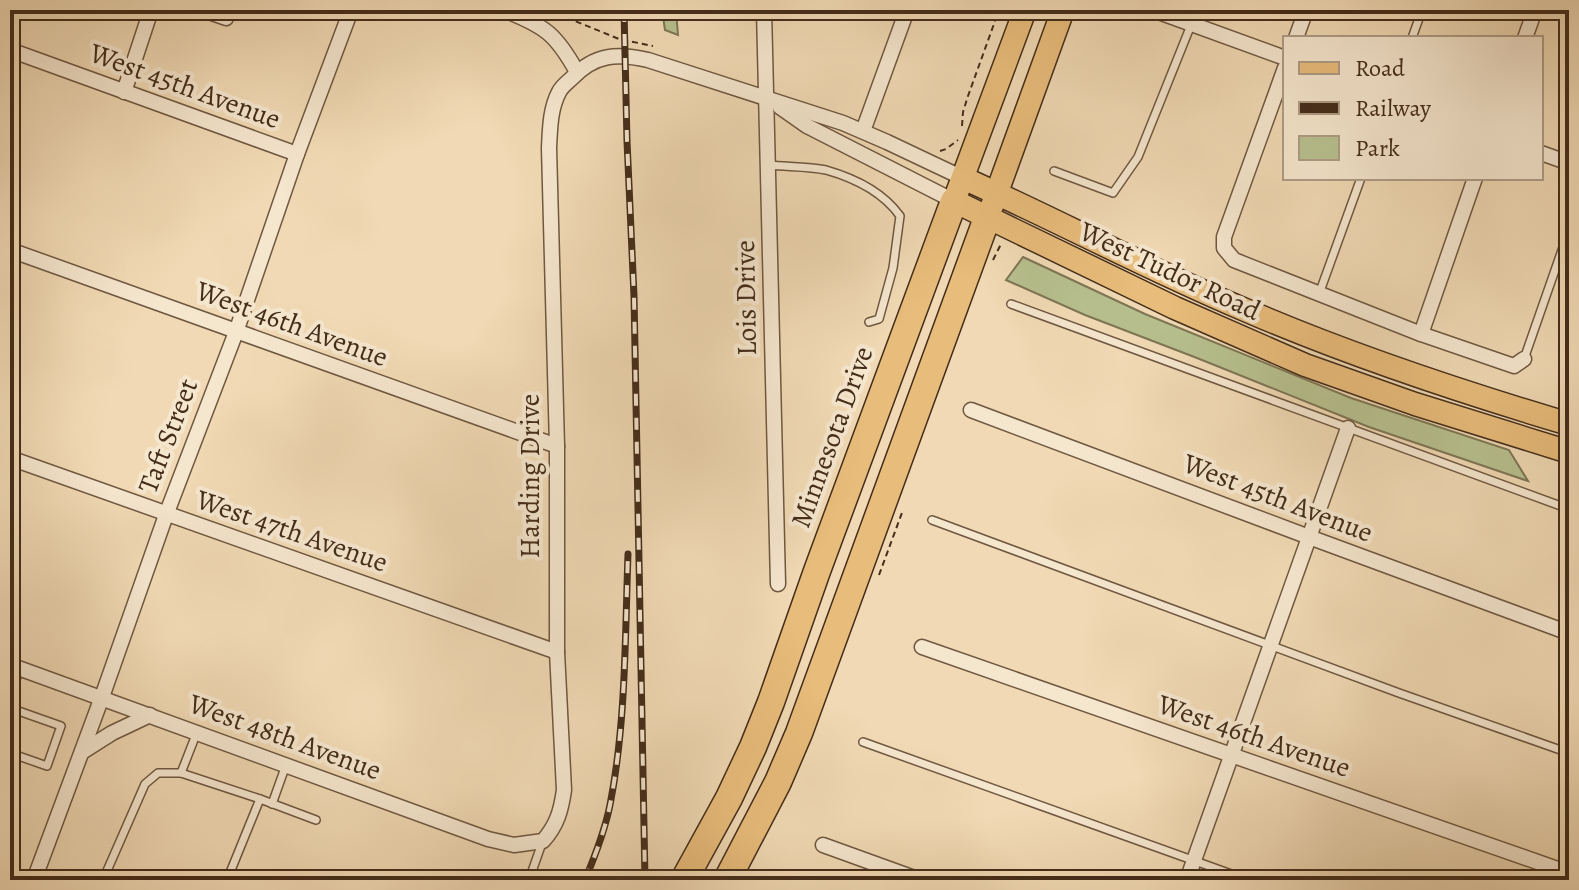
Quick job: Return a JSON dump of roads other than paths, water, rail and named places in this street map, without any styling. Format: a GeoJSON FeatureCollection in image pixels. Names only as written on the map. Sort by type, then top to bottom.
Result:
{"type":"FeatureCollection","features":[{"type":"Feature","properties":{"kind":"highway","name":"Minnesota Drive"},"geometry":{"type":"LineString","coordinates":[[684,880],[729,798],[765,717],[958,189]]}},
{"type":"Feature","properties":{"kind":"highway"},"geometry":{"type":"LineString","coordinates":[[727,880],[778,782],[799,733],[987,218]]}},
{"type":"Feature","properties":{"kind":"main road","name":"Minnesota Drive"},"geometry":{"type":"LineString","coordinates":[[958,189],[1025,10]]}},
{"type":"Feature","properties":{"kind":"main road"},"geometry":{"type":"LineString","coordinates":[[987,218],[1063,10]]}},
{"type":"Feature","properties":{"kind":"main road","name":"West Tudor Road"},"geometry":{"type":"LineString","coordinates":[[958,189],[997,193],[1225,301],[1296,331],[1437,383],[1569,424]]}},
{"type":"Feature","properties":{"kind":"main road","name":"West Tudor Road"},"geometry":{"type":"LineString","coordinates":[[958,189],[987,218],[1175,308],[1305,365],[1415,404],[1569,452]]}},
{"type":"Feature","properties":{"kind":"street"},"geometry":{"type":"LineString","coordinates":[[124,92],[151,10]]}},
{"type":"Feature","properties":{"kind":"street"},"geometry":{"type":"LineString","coordinates":[[203,10],[226,18]]}},
{"type":"Feature","properties":{"kind":"street","name":"Taft Street"},"geometry":{"type":"LineString","coordinates":[[34,880],[351,10]]}},
{"type":"Feature","properties":{"kind":"street"},"geometry":{"type":"LineString","coordinates":[[504,10],[530,20],[545,30],[562,46],[577,72]]}},
{"type":"Feature","properties":{"kind":"street","name":"Lois Drive"},"geometry":{"type":"LineString","coordinates":[[764,10],[778,584]]}},
{"type":"Feature","properties":{"kind":"street"},"geometry":{"type":"LineString","coordinates":[[863,131],[907,10]]}},
{"type":"Feature","properties":{"kind":"street"},"geometry":{"type":"LineString","coordinates":[[1153,10],[1195,17],[1283,57]]}},
{"type":"Feature","properties":{"kind":"street"},"geometry":{"type":"LineString","coordinates":[[1297,36],[1306,10]]}},
{"type":"Feature","properties":{"kind":"street"},"geometry":{"type":"LineString","coordinates":[[1526,36],[1535,10]]}},
{"type":"Feature","properties":{"kind":"street","name":"West 45th Avenue"},"geometry":{"type":"LineString","coordinates":[[10,50],[297,154]]}},
{"type":"Feature","properties":{"kind":"street","name":"West Tudor Road"},"geometry":{"type":"LineString","coordinates":[[577,72],[594,60],[625,55],[648,60],[863,131],[958,189]]}},
{"type":"Feature","properties":{"kind":"street","name":"Harding Drive"},"geometry":{"type":"LineString","coordinates":[[543,841],[554,828],[564,790],[557,652],[557,446],[549,148],[552,114],[560,90],[577,72]]}},
{"type":"Feature","properties":{"kind":"street"},"geometry":{"type":"LineString","coordinates":[[1283,74],[1224,237],[1224,248],[1234,260],[1421,334],[1514,366],[1524,359]]}},
{"type":"Feature","properties":{"kind":"street","name":"West Tudor Road"},"geometry":{"type":"LineString","coordinates":[[766,98],[807,126],[958,189]]}},
{"type":"Feature","properties":{"kind":"street"},"geometry":{"type":"LineString","coordinates":[[1543,154],[1569,163]]}},
{"type":"Feature","properties":{"kind":"street"},"geometry":{"type":"LineString","coordinates":[[1421,334],[1474,180]]}},
{"type":"Feature","properties":{"kind":"street","name":"West 46th Avenue"},"geometry":{"type":"LineString","coordinates":[[10,250],[557,446]]}},
{"type":"Feature","properties":{"kind":"street","name":"West 45th Avenue"},"geometry":{"type":"LineString","coordinates":[[971,410],[1569,633]]}},
{"type":"Feature","properties":{"kind":"street"},"geometry":{"type":"LineString","coordinates":[[1187,880],[1348,428]]}},
{"type":"Feature","properties":{"kind":"street","name":"West 47th Avenue"},"geometry":{"type":"LineString","coordinates":[[10,458],[557,652]]}},
{"type":"Feature","properties":{"kind":"street","name":"West 46th Avenue"},"geometry":{"type":"LineString","coordinates":[[922,647],[1569,873]]}},
{"type":"Feature","properties":{"kind":"street","name":"West 48th Avenue"},"geometry":{"type":"LineString","coordinates":[[15,666],[488,839],[514,845],[543,841]]}},
{"type":"Feature","properties":{"kind":"street"},"geometry":{"type":"LineString","coordinates":[[82,752],[150,715]]}},
{"type":"Feature","properties":{"kind":"street"},"geometry":{"type":"LineString","coordinates":[[823,845],[920,880]]}},
{"type":"Feature","properties":{"kind":"lane"},"geometry":{"type":"LineString","coordinates":[[1413,36],[1422,10]]}},
{"type":"Feature","properties":{"kind":"lane"},"geometry":{"type":"LineString","coordinates":[[1054,171],[1113,193],[1138,157],[1195,17]]}},
{"type":"Feature","properties":{"kind":"lane"},"geometry":{"type":"LineString","coordinates":[[769,165],[824,170],[865,185],[892,205],[900,216],[893,268],[879,319],[869,322]]}},
{"type":"Feature","properties":{"kind":"lane"},"geometry":{"type":"LineString","coordinates":[[1319,294],[1360,180]]}},
{"type":"Feature","properties":{"kind":"lane"},"geometry":{"type":"LineString","coordinates":[[1524,359],[1569,230]]}},
{"type":"Feature","properties":{"kind":"lane"},"geometry":{"type":"LineString","coordinates":[[1011,304],[1569,509]]}},
{"type":"Feature","properties":{"kind":"lane"},"geometry":{"type":"LineString","coordinates":[[932,520],[1569,753]]}},
{"type":"Feature","properties":{"kind":"lane"},"geometry":{"type":"LineString","coordinates":[[10,696],[15,666]]}},
{"type":"Feature","properties":{"kind":"lane"},"geometry":{"type":"LineString","coordinates":[[10,708],[61,726],[47,766],[10,753]]}},
{"type":"Feature","properties":{"kind":"lane"},"geometry":{"type":"LineString","coordinates":[[181,773],[197,732]]}},
{"type":"Feature","properties":{"kind":"lane"},"geometry":{"type":"LineString","coordinates":[[863,742],[1248,880]]}},
{"type":"Feature","properties":{"kind":"lane"},"geometry":{"type":"LineString","coordinates":[[272,804],[286,765]]}},
{"type":"Feature","properties":{"kind":"lane"},"geometry":{"type":"LineString","coordinates":[[103,880],[145,784],[158,773],[181,773],[316,820]]}},
{"type":"Feature","properties":{"kind":"lane"},"geometry":{"type":"LineString","coordinates":[[227,880],[260,799]]}},
{"type":"Feature","properties":{"kind":"lane","name":"Harding Drive"},"geometry":{"type":"LineString","coordinates":[[529,880],[543,841]]}},
{"type":"Feature","properties":{"kind":"railway"},"geometry":{"type":"LineString","coordinates":[[624,10],[634,296],[645,880]]}},
{"type":"Feature","properties":{"kind":"railway"},"geometry":{"type":"LineString","coordinates":[[585,880],[605,824],[615,774],[624,680],[628,554]]}}]}
